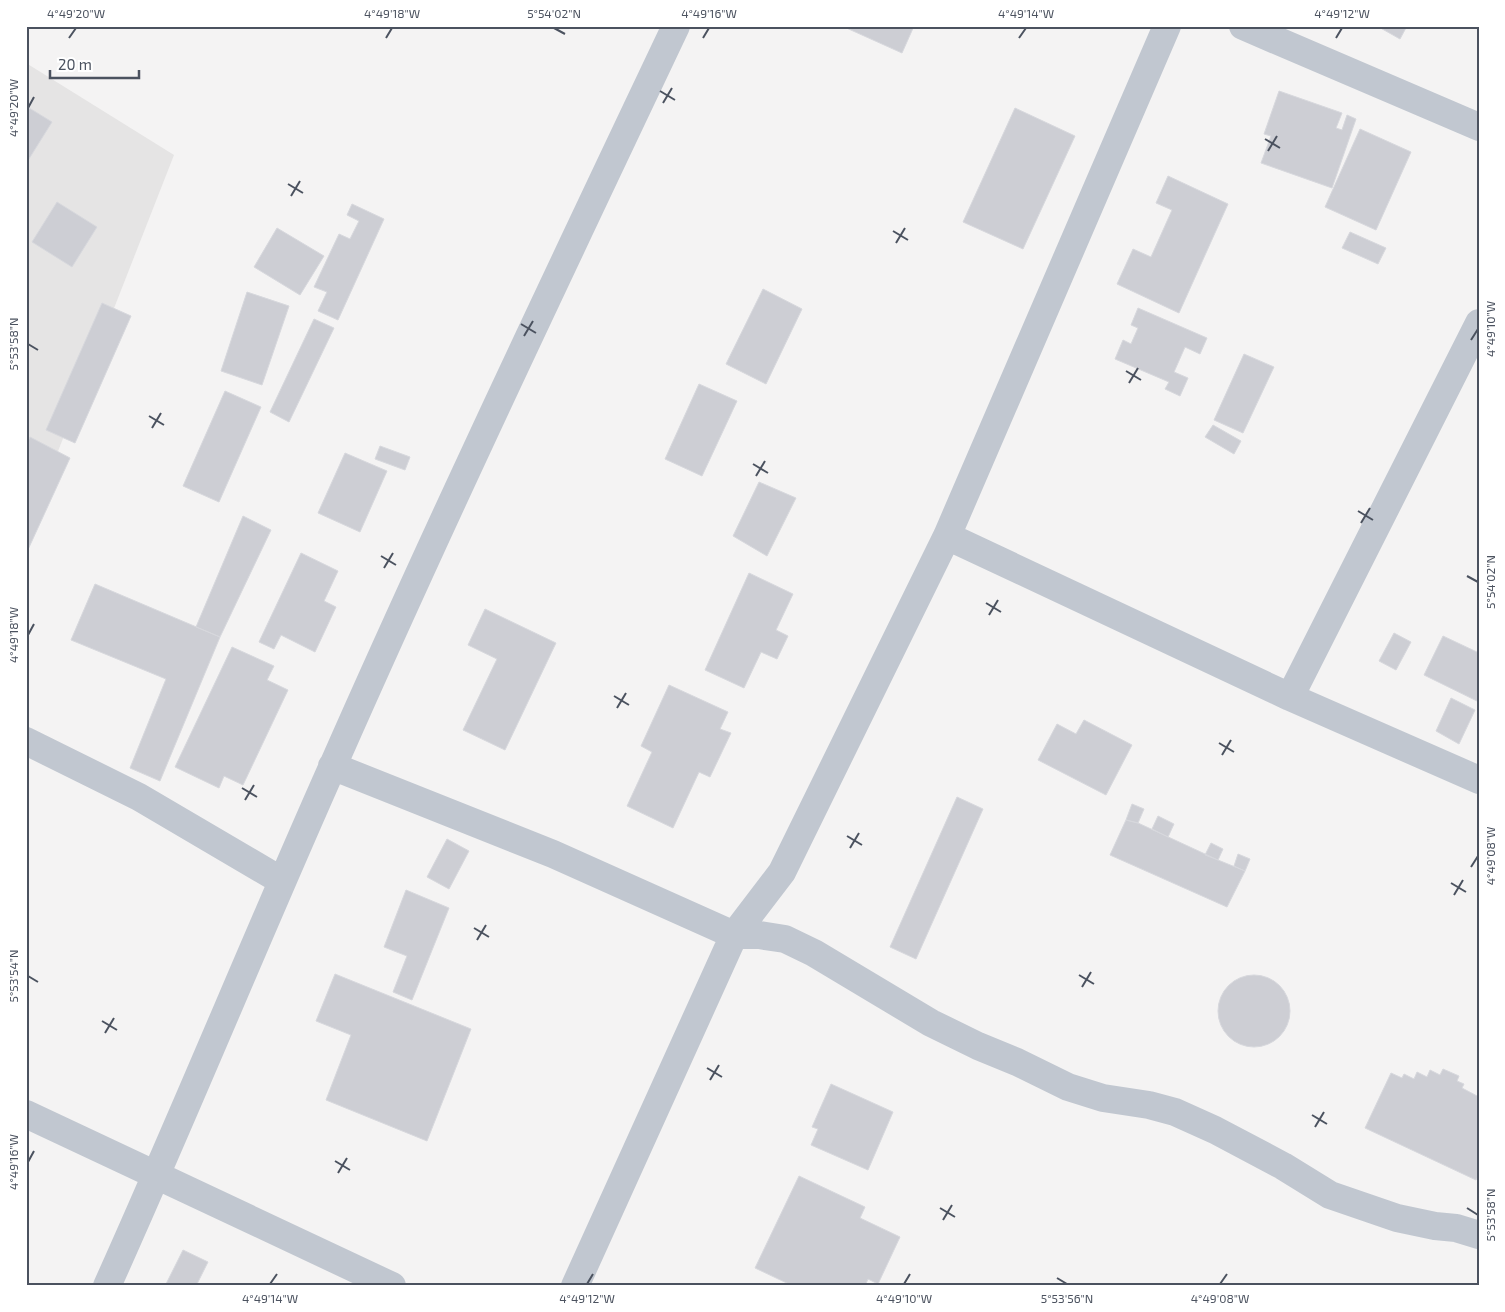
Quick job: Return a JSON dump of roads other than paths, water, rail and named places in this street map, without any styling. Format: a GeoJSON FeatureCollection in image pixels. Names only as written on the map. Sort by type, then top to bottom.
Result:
{"type":"FeatureCollection","features":[{"type":"Feature","properties":{"kind":"street"},"geometry":{"type":"LineString","coordinates":[[107,1286],[332,766],[500,399],[676,26]]}},
{"type":"Feature","properties":{"kind":"street"},"geometry":{"type":"LineString","coordinates":[[575,1286],[734,935],[782,872],[946,536],[1167,26]]}},
{"type":"Feature","properties":{"kind":"street"},"geometry":{"type":"LineString","coordinates":[[1243,26],[1479,127]]}},
{"type":"Feature","properties":{"kind":"street"},"geometry":{"type":"LineString","coordinates":[[1290,697],[1479,323]]}},
{"type":"Feature","properties":{"kind":"street"},"geometry":{"type":"LineString","coordinates":[[946,536],[1290,697],[1479,780]]}},
{"type":"Feature","properties":{"kind":"street"},"geometry":{"type":"LineString","coordinates":[[26,741],[139,797],[282,881]]}},
{"type":"Feature","properties":{"kind":"street"},"geometry":{"type":"LineString","coordinates":[[332,766],[553,854],[734,935],[759,935],[785,939],[814,953],[931,1023],[978,1046],[1017,1062],[1068,1087],[1104,1098],[1149,1105],[1175,1112],[1215,1130],[1283,1166],[1330,1195],[1398,1218],[1435,1226],[1456,1228],[1479,1235]]}},
{"type":"Feature","properties":{"kind":"street"},"geometry":{"type":"LineString","coordinates":[[26,1114],[392,1286]]}}]}
